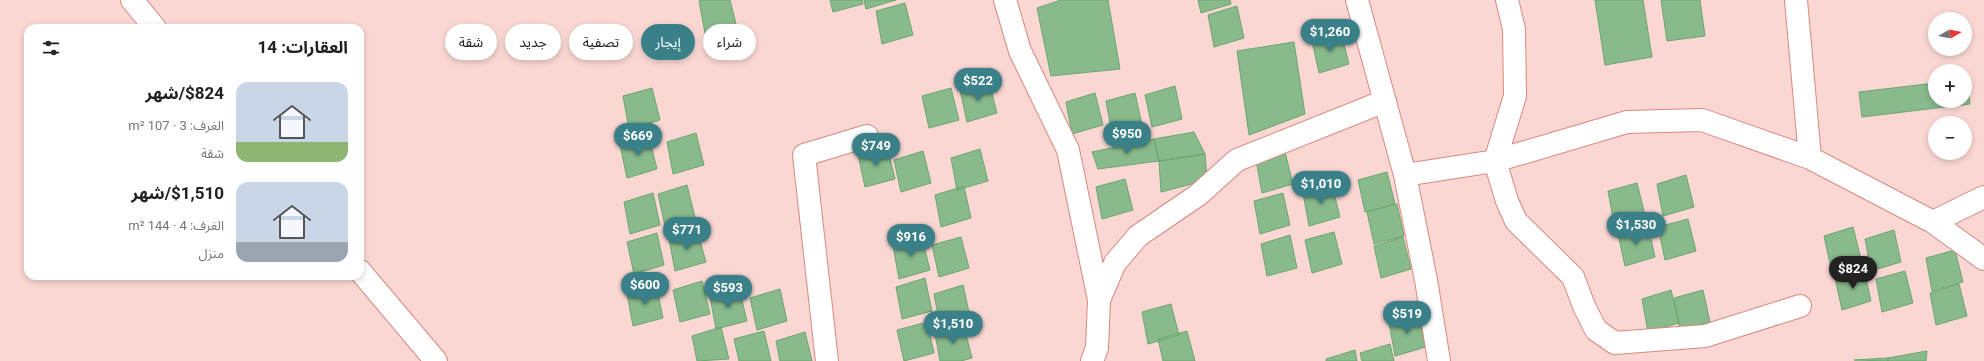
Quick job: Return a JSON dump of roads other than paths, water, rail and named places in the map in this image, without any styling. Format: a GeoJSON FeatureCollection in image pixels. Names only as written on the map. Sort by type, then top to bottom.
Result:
{"type":"FeatureCollection","features":[{"type":"Feature","properties":{"kind":"street"},"geometry":{"type":"LineString","coordinates":[[132,0],[152,24]]}},
{"type":"Feature","properties":{"kind":"street"},"geometry":{"type":"LineString","coordinates":[[1005,0],[1020,51],[1068,150],[1099,300],[1097,348],[1092,361]]}},
{"type":"Feature","properties":{"kind":"street"},"geometry":{"type":"LineString","coordinates":[[1357,0],[1405,175],[1426,280],[1439,361]]}},
{"type":"Feature","properties":{"kind":"street"},"geometry":{"type":"LineString","coordinates":[[1507,0],[1514,29],[1515,96],[1495,161],[1507,201],[1516,221],[1573,277],[1584,306],[1596,330],[1615,343],[1705,336],[1800,306]]}},
{"type":"Feature","properties":{"kind":"street"},"geometry":{"type":"LineString","coordinates":[[1796,0],[1810,158]]}},
{"type":"Feature","properties":{"kind":"street"},"geometry":{"type":"LineString","coordinates":[[1099,300],[1115,263],[1138,236],[1198,195],[1237,160],[1385,101]]}},
{"type":"Feature","properties":{"kind":"street"},"geometry":{"type":"LineString","coordinates":[[1405,175],[1495,161],[1627,122],[1702,120],[1810,158],[1933,222],[1984,259]]}},
{"type":"Feature","properties":{"kind":"street"},"geometry":{"type":"LineString","coordinates":[[826,361],[804,155],[867,136]]}},
{"type":"Feature","properties":{"kind":"street"},"geometry":{"type":"LineString","coordinates":[[1933,222],[1984,197]]}},
{"type":"Feature","properties":{"kind":"street"},"geometry":{"type":"LineString","coordinates":[[364,276],[436,361]]}}]}
